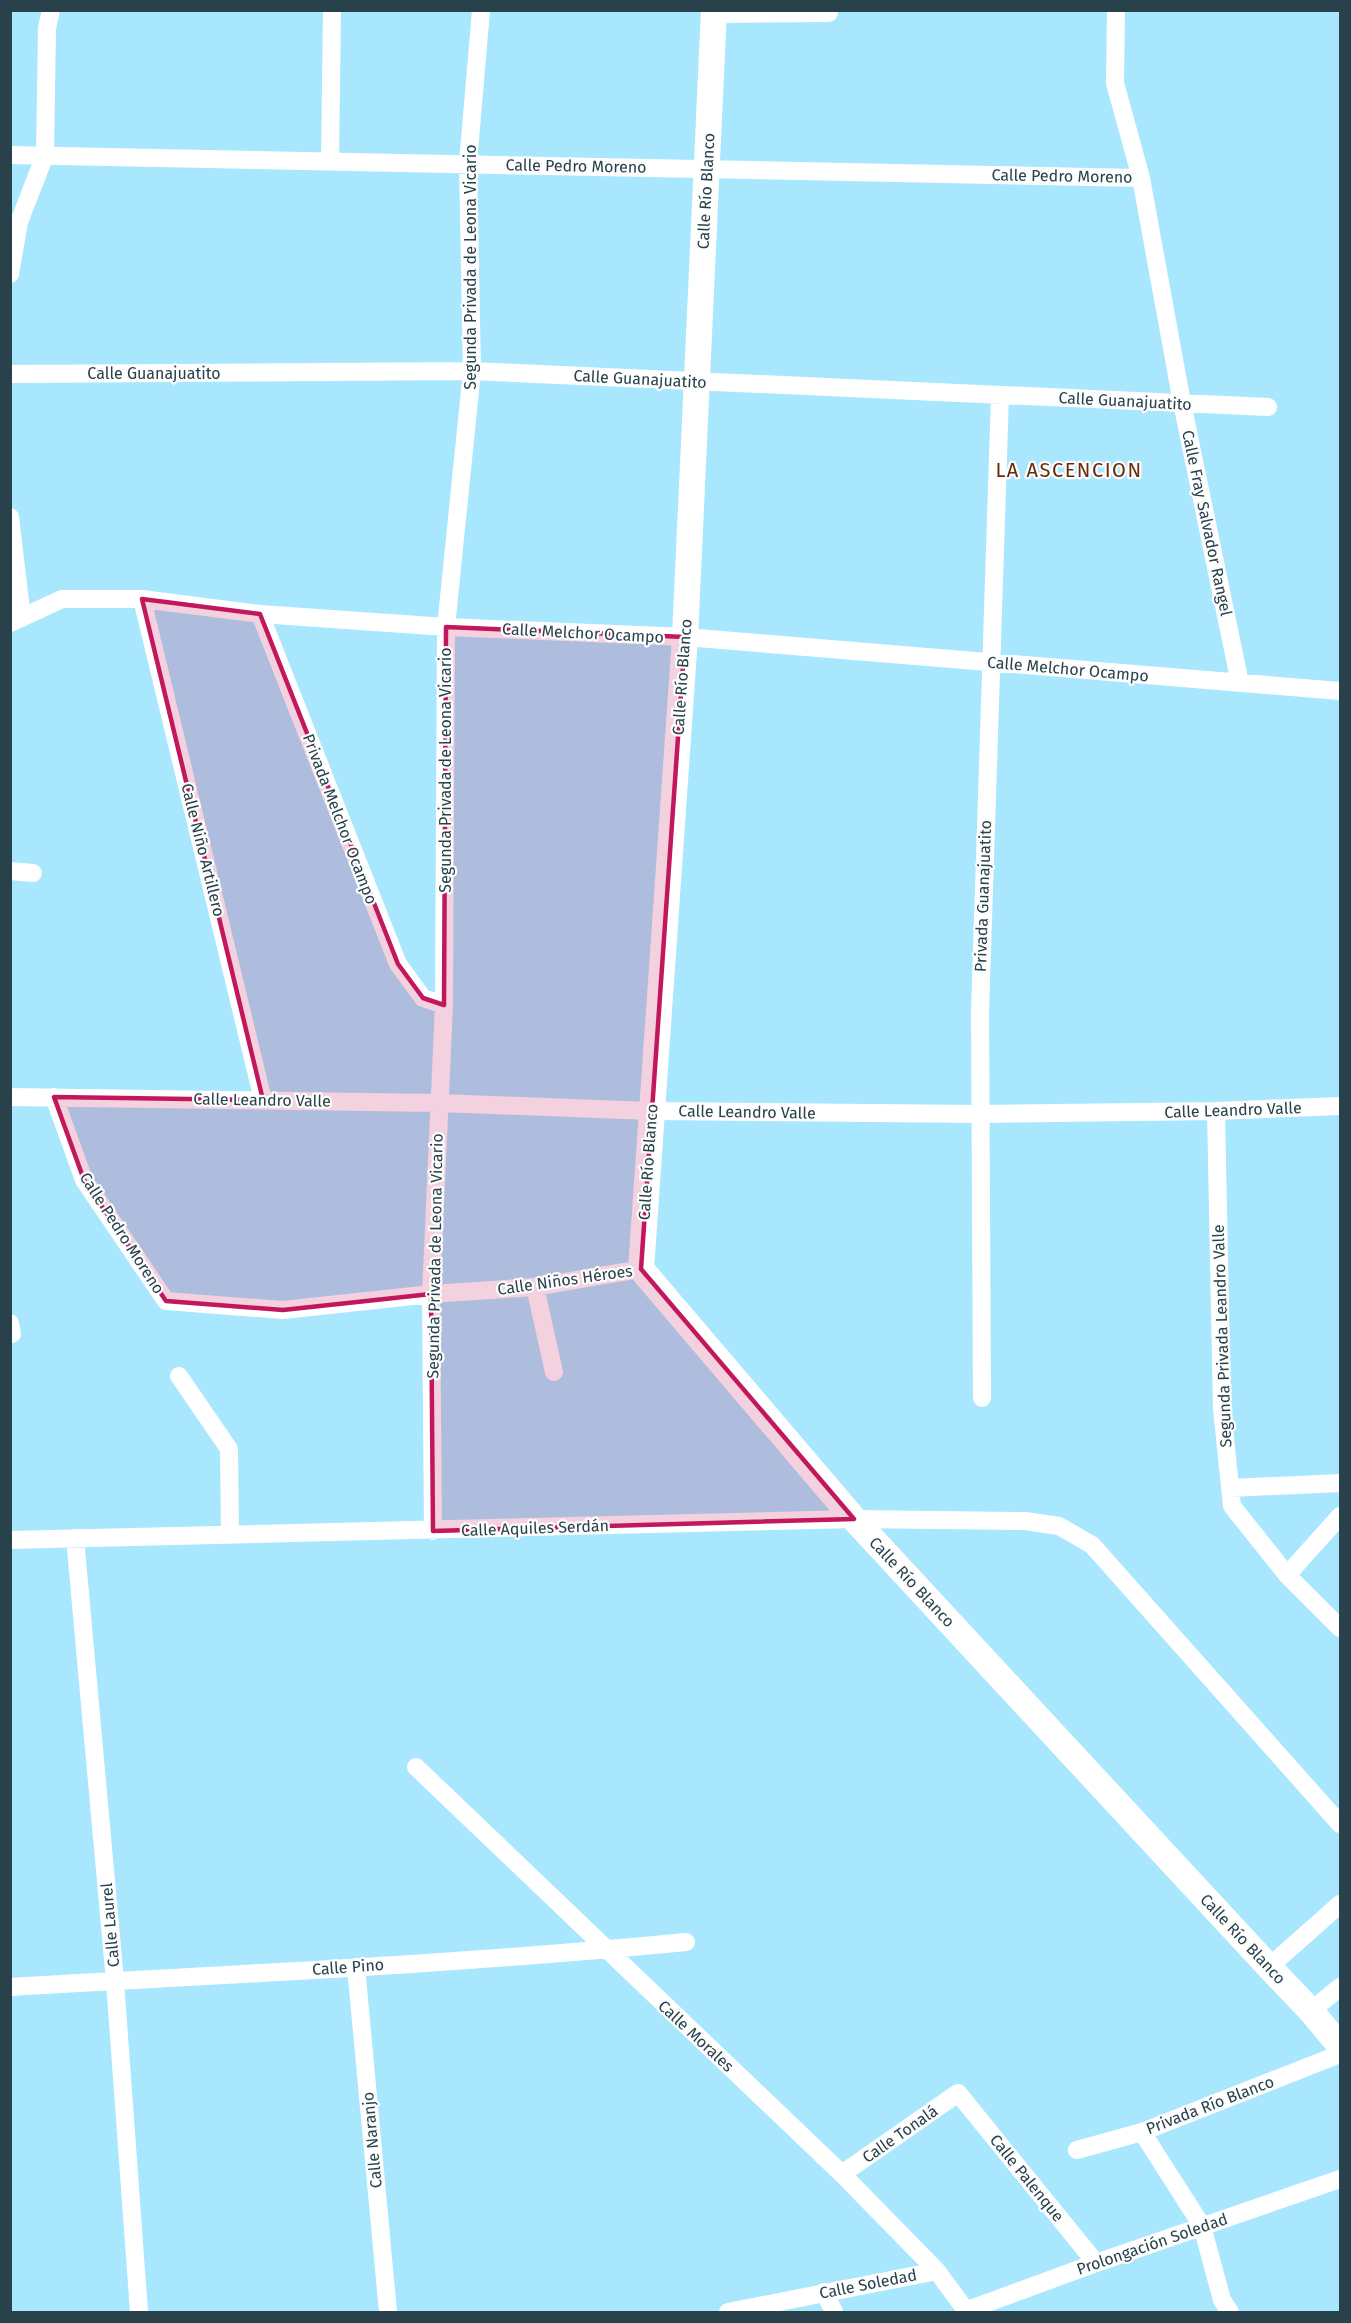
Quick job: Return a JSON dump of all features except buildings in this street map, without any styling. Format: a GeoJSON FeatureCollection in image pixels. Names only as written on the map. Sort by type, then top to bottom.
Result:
{"type":"FeatureCollection","features":[{"type":"Feature","properties":{"kind":"street"},"geometry":{"type":"LineString","coordinates":[[10,274],[19,222],[45,155],[47,27],[51,10]]}},
{"type":"Feature","properties":{"kind":"street"},"geometry":{"type":"LineString","coordinates":[[330,160],[332,10]]}},
{"type":"Feature","properties":{"kind":"street","name":"Segunda Privada de Leona Vicario"},"geometry":{"type":"LineString","coordinates":[[433,1531],[432,1294],[444,1005],[446,627],[471,370],[468,163],[481,10]]}},
{"type":"Feature","properties":{"kind":"street","name":"Calle Fray Salvador Rangel"},"geometry":{"type":"LineString","coordinates":[[1116,10],[1115,83],[1141,178],[1182,403],[1240,683]]}},
{"type":"Feature","properties":{"kind":"street"},"geometry":{"type":"LineString","coordinates":[[714,12],[829,13]]}},
{"type":"Feature","properties":{"kind":"street","name":"Calle Río Blanco"},"geometry":{"type":"LineString","coordinates":[[714,12],[685,637],[641,1269],[854,1518],[1269,1968],[1311,2010],[1341,2046]]}},
{"type":"Feature","properties":{"kind":"street","name":"Calle Pedro Moreno"},"geometry":{"type":"LineString","coordinates":[[10,155],[1141,178]]}},
{"type":"Feature","properties":{"kind":"street","name":"Calle Guanajuatito"},"geometry":{"type":"LineString","coordinates":[[10,374],[471,370],[1268,407]]}},
{"type":"Feature","properties":{"kind":"street","name":"Privada Guanajuatito"},"geometry":{"type":"LineString","coordinates":[[982,1398],[980,1012],[1000,395]]}},
{"type":"Feature","properties":{"kind":"street"},"geometry":{"type":"LineString","coordinates":[[10,517],[16,620]]}},
{"type":"Feature","properties":{"kind":"street","name":"Calle Melchor Ocampo"},"geometry":{"type":"LineString","coordinates":[[16,620],[62,599],[142,599],[260,614],[446,627],[685,637],[1341,691]]}},
{"type":"Feature","properties":{"kind":"street","name":"Calle Niño Artillero"},"geometry":{"type":"LineString","coordinates":[[142,599],[263,1100]]}},
{"type":"Feature","properties":{"kind":"street","name":"Privada Melchor Ocampo"},"geometry":{"type":"LineString","coordinates":[[260,614],[398,964],[423,998],[444,1005]]}},
{"type":"Feature","properties":{"kind":"street"},"geometry":{"type":"LineString","coordinates":[[10,871],[33,873]]}},
{"type":"Feature","properties":{"kind":"street","name":"Calle Leandro Valle"},"geometry":{"type":"LineString","coordinates":[[10,1097],[440,1103],[651,1111],[981,1114],[1216,1111],[1341,1106]]}},
{"type":"Feature","properties":{"kind":"street","name":"Calle Pedro Moreno"},"geometry":{"type":"LineString","coordinates":[[54,1097],[84,1180],[166,1301]]}},
{"type":"Feature","properties":{"kind":"street","name":"Segunda Privada Leandro Valle"},"geometry":{"type":"LineString","coordinates":[[1216,1111],[1222,1409],[1232,1506],[1287,1575],[1341,1628]]}},
{"type":"Feature","properties":{"kind":"street","name":"Calle Niños Héroes"},"geometry":{"type":"LineString","coordinates":[[166,1301],[283,1310],[432,1294],[535,1287],[641,1269]]}},
{"type":"Feature","properties":{"kind":"street"},"geometry":{"type":"LineString","coordinates":[[535,1287],[554,1372]]}},
{"type":"Feature","properties":{"kind":"street"},"geometry":{"type":"LineString","coordinates":[[179,1376],[229,1449],[230,1535]]}},
{"type":"Feature","properties":{"kind":"street"},"geometry":{"type":"LineString","coordinates":[[1230,1488],[1341,1483]]}},
{"type":"Feature","properties":{"kind":"street"},"geometry":{"type":"LineString","coordinates":[[1287,1575],[1341,1516]]}},
{"type":"Feature","properties":{"kind":"street","name":"Calle Aquiles Serdán"},"geometry":{"type":"LineString","coordinates":[[10,1540],[433,1531],[854,1518],[1025,1521],[1059,1526],[1092,1545],[1341,1824]]}},
{"type":"Feature","properties":{"kind":"street","name":"Calle Laurel"},"geometry":{"type":"LineString","coordinates":[[75,1538],[115,1981],[140,2313]]}},
{"type":"Feature","properties":{"kind":"street","name":"Calle Morales"},"geometry":{"type":"LineString","coordinates":[[416,1767],[842,2174],[937,2271],[966,2312]]}},
{"type":"Feature","properties":{"kind":"street"},"geometry":{"type":"LineString","coordinates":[[1269,1968],[1341,1904]]}},
{"type":"Feature","properties":{"kind":"street","name":"Calle Pino"},"geometry":{"type":"LineString","coordinates":[[10,1988],[356,1967],[605,1950],[686,1942]]}},
{"type":"Feature","properties":{"kind":"street","name":"Calle Naranjo"},"geometry":{"type":"LineString","coordinates":[[356,1967],[388,2313]]}},
{"type":"Feature","properties":{"kind":"street"},"geometry":{"type":"LineString","coordinates":[[1311,2010],[1341,1987]]}},
{"type":"Feature","properties":{"kind":"street","name":"Privada Río Blanco"},"geometry":{"type":"LineString","coordinates":[[1077,2150],[1142,2132],[1341,2054]]}},
{"type":"Feature","properties":{"kind":"street","name":"Calle Tonalá"},"geometry":{"type":"LineString","coordinates":[[842,2174],[958,2093]]}},
{"type":"Feature","properties":{"kind":"street","name":"Calle Palenque"},"geometry":{"type":"LineString","coordinates":[[958,2093],[1096,2263]]}},
{"type":"Feature","properties":{"kind":"street"},"geometry":{"type":"LineString","coordinates":[[1142,2132],[1202,2226],[1222,2300],[1230,2313]]}},
{"type":"Feature","properties":{"kind":"street","name":"Prolongación Soledad"},"geometry":{"type":"LineString","coordinates":[[966,2312],[1096,2263],[1341,2179]]}},
{"type":"Feature","properties":{"kind":"street","name":"Calle Soledad"},"geometry":{"type":"LineString","coordinates":[[728,2313],[937,2271]]}},
{"type":"Feature","properties":{"kind":"street"},"geometry":{"type":"LineString","coordinates":[[824,2292],[834,2313]]}},
{"type":"Feature","properties":{"kind":"highlighted area"},"geometry":{"type":"Polygon","coordinates":[[[142,599],[260,614],[398,964],[423,998],[444,1005],[446,627],[685,637],[641,1269],[854,1519],[433,1531],[431,1294],[283,1310],[166,1301],[84,1180],[54,1097],[263,1100],[142,599]]]}},
{"type":"Feature","properties":{"kind":"district","name":"LA ASCENCION"},"geometry":{"type":"Point","coordinates":[1069,470]}}]}
